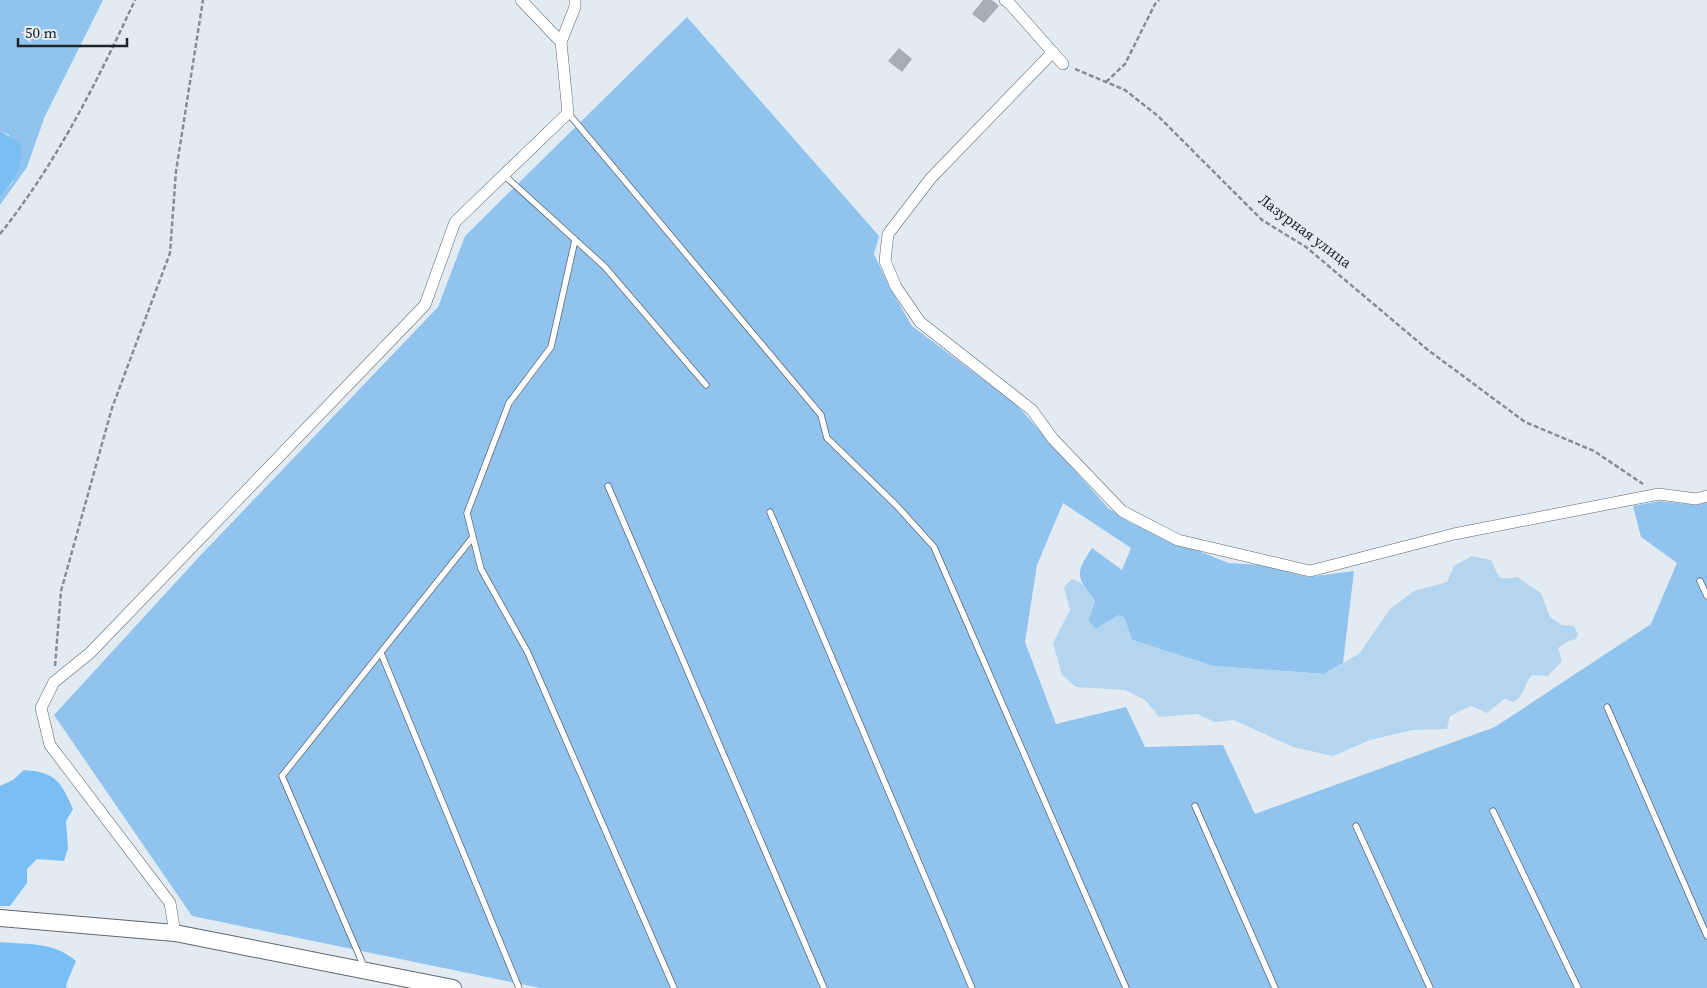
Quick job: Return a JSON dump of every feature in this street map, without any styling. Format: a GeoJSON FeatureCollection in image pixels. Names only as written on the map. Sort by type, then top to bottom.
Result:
{"type":"FeatureCollection","features":[{"type":"Feature","properties":{"kind":"main road"},"geometry":{"type":"LineString","coordinates":[[0,918],[175,933],[453,988]]}},
{"type":"Feature","properties":{"kind":"street"},"geometry":{"type":"LineString","coordinates":[[521,0],[561,42]]}},
{"type":"Feature","properties":{"kind":"street"},"geometry":{"type":"LineString","coordinates":[[175,933],[170,903],[50,745],[41,708],[54,682],[90,652],[426,305],[455,222],[568,113],[561,42],[575,7],[575,0]]}},
{"type":"Feature","properties":{"kind":"street"},"geometry":{"type":"LineString","coordinates":[[1005,0],[1063,64]]}},
{"type":"Feature","properties":{"kind":"street"},"geometry":{"type":"LineString","coordinates":[[1053,52],[931,178],[888,234],[885,261],[896,287],[920,322],[1032,410],[1053,439],[1122,511],[1178,540],[1310,571],[1454,534],[1659,494],[1696,499],[1707,496]]}},
{"type":"Feature","properties":{"kind":"lane"},"geometry":{"type":"LineString","coordinates":[[568,113],[821,415],[828,438],[897,506],[934,547],[1126,988]]}},
{"type":"Feature","properties":{"kind":"lane"},"geometry":{"type":"LineString","coordinates":[[504,175],[605,267],[706,385]]}},
{"type":"Feature","properties":{"kind":"lane"},"geometry":{"type":"LineString","coordinates":[[575,240],[552,347],[509,403],[467,513],[481,569],[528,653],[674,988]]}},
{"type":"Feature","properties":{"kind":"lane"},"geometry":{"type":"LineString","coordinates":[[608,486],[824,988]]}},
{"type":"Feature","properties":{"kind":"lane"},"geometry":{"type":"LineString","coordinates":[[770,512],[972,988]]}},
{"type":"Feature","properties":{"kind":"lane"},"geometry":{"type":"LineString","coordinates":[[365,970],[282,776],[473,537]]}},
{"type":"Feature","properties":{"kind":"lane"},"geometry":{"type":"LineString","coordinates":[[1700,581],[1707,596]]}},
{"type":"Feature","properties":{"kind":"lane"},"geometry":{"type":"LineString","coordinates":[[381,653],[519,988]]}},
{"type":"Feature","properties":{"kind":"lane"},"geometry":{"type":"LineString","coordinates":[[1607,707],[1707,936]]}},
{"type":"Feature","properties":{"kind":"lane"},"geometry":{"type":"LineString","coordinates":[[1195,806],[1275,988]]}},
{"type":"Feature","properties":{"kind":"lane"},"geometry":{"type":"LineString","coordinates":[[1493,810],[1578,988]]}},
{"type":"Feature","properties":{"kind":"lane"},"geometry":{"type":"LineString","coordinates":[[1356,826],[1430,988]]}},
{"type":"Feature","properties":{"kind":"path"},"geometry":{"type":"LineString","coordinates":[[0,234],[21,208],[62,144],[115,43],[135,0]]}},
{"type":"Feature","properties":{"kind":"path"},"geometry":{"type":"LineString","coordinates":[[54,682],[61,591],[112,408],[170,253],[176,171],[203,0]]}},
{"type":"Feature","properties":{"kind":"path"},"geometry":{"type":"LineString","coordinates":[[1106,82],[1125,64],[1155,4],[1159,0]]}},
{"type":"Feature","properties":{"kind":"path","name":"Лазурная улица"},"geometry":{"type":"LineString","coordinates":[[1063,64],[1125,90],[1158,116],[1262,220],[1306,247],[1428,350],[1525,422],[1594,451],[1659,494]]}},
{"type":"Feature","properties":{"kind":"shaded area"},"geometry":{"type":"Polygon","coordinates":[[[0,0],[103,0],[45,116],[27,167],[0,205],[0,198],[13,182],[9,135],[0,131],[0,0]]]}},
{"type":"Feature","properties":{"kind":"shaded area"},"geometry":{"type":"Polygon","coordinates":[[[687,17],[879,236],[874,254],[890,288],[912,326],[1016,404],[1108,508],[1131,523],[1228,563],[1261,565],[1308,577],[1354,571],[1343,663],[1324,674],[1213,666],[1132,640],[1124,617],[1095,629],[1088,620],[1095,601],[1081,581],[1080,570],[1082,564],[1092,548],[1122,570],[1131,548],[1063,503],[1037,565],[1025,642],[1056,724],[1126,707],[1145,747],[1223,745],[1255,814],[1495,727],[1651,624],[1677,563],[1641,537],[1633,506],[1660,501],[1696,505],[1707,502],[1707,988],[540,988],[192,916],[54,715],[198,558],[438,307],[465,236],[687,17]]]}},
{"type":"Feature","properties":{"kind":"shaded area"},"geometry":{"type":"Polygon","coordinates":[[[0,131],[20,143],[21,159],[17,173],[0,198],[0,131]]]}},
{"type":"Feature","properties":{"kind":"shaded area"},"geometry":{"type":"Polygon","coordinates":[[[1472,556],[1491,560],[1502,578],[1517,577],[1541,593],[1550,617],[1562,625],[1574,626],[1578,634],[1576,639],[1558,648],[1562,661],[1548,676],[1532,675],[1521,695],[1514,702],[1504,699],[1487,713],[1471,706],[1450,716],[1447,729],[1412,730],[1370,740],[1333,756],[1293,747],[1234,720],[1215,722],[1197,714],[1159,717],[1145,700],[1125,690],[1076,687],[1062,675],[1053,643],[1070,610],[1064,587],[1072,579],[1081,583],[1095,601],[1088,620],[1095,629],[1118,615],[1124,617],[1132,640],[1213,666],[1324,674],[1359,654],[1390,609],[1414,591],[1447,582],[1454,566],[1472,556]]]}},
{"type":"Feature","properties":{"kind":"shaded area"},"geometry":{"type":"Polygon","coordinates":[[[24,770],[50,776],[61,785],[65,792],[73,809],[66,821],[68,848],[64,861],[37,859],[27,869],[27,883],[10,906],[0,906],[0,786],[13,780],[24,770]]]}},
{"type":"Feature","properties":{"kind":"shaded area"},"geometry":{"type":"Polygon","coordinates":[[[0,942],[49,947],[76,961],[66,985],[67,988],[0,988],[0,942]]]}},
{"type":"Feature","properties":{"kind":"building"},"geometry":{"type":"Polygon","coordinates":[[[983,0],[992,0],[999,6],[984,23],[972,14],[983,0]]]}},
{"type":"Feature","properties":{"kind":"building"},"geometry":{"type":"Polygon","coordinates":[[[899,48],[912,59],[902,72],[888,61],[899,48]]]}}]}
